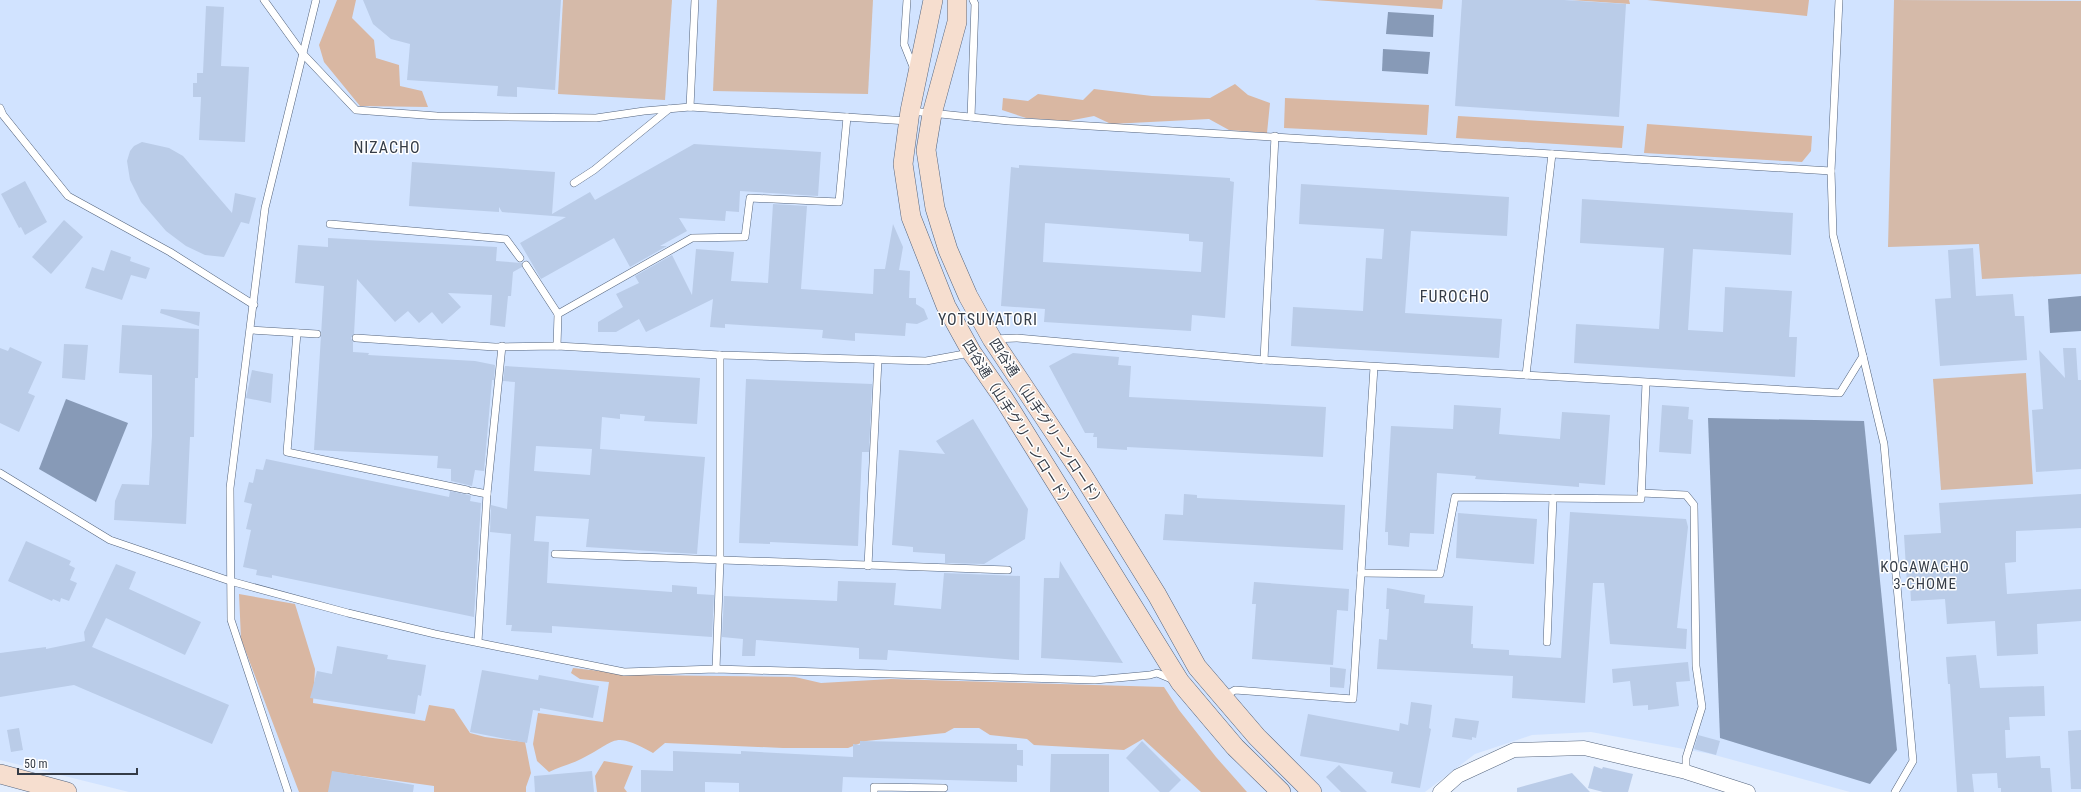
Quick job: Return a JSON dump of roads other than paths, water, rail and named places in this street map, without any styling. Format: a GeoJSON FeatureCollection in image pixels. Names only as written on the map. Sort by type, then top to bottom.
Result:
{"type":"FeatureCollection","features":[{"type":"Feature","properties":{"kind":"street","name":"四谷通（山手グリーンロード）"},"geometry":{"type":"LineString","coordinates":[[933,0],[909,116],[903,164],[911,217],[946,306],[972,352],[1004,399],[1180,682],[1236,747],[1281,792]]}},
{"type":"Feature","properties":{"kind":"street","name":"四谷通 （山手グリーンロード）"},"geometry":{"type":"LineString","coordinates":[[957,0],[957,22],[932,114],[926,150],[935,208],[948,250],[968,296],[992,339],[1086,481],[1157,596],[1197,667],[1256,736],[1312,792]]}},
{"type":"Feature","properties":{"kind":"street"},"geometry":{"type":"LineString","coordinates":[[1440,792],[1458,776],[1514,750],[1584,748],[1686,772],[1748,792]]}},
{"type":"Feature","properties":{"kind":"street"},"geometry":{"type":"LineString","coordinates":[[0,774],[62,791]]}},
{"type":"Feature","properties":{"kind":"lane"},"geometry":{"type":"LineString","coordinates":[[264,0],[303,54],[356,110],[437,116],[596,118],[644,111],[690,108],[847,117],[932,114],[1009,121],[1831,171]]}},
{"type":"Feature","properties":{"kind":"lane"},"geometry":{"type":"LineString","coordinates":[[288,792],[231,620],[230,488],[251,330],[264,208],[316,0]]}},
{"type":"Feature","properties":{"kind":"lane"},"geometry":{"type":"LineString","coordinates":[[690,108],[695,0]]}},
{"type":"Feature","properties":{"kind":"lane"},"geometry":{"type":"LineString","coordinates":[[907,0],[904,44],[917,79]]}},
{"type":"Feature","properties":{"kind":"lane"},"geometry":{"type":"LineString","coordinates":[[971,117],[975,4],[973,0]]}},
{"type":"Feature","properties":{"kind":"lane"},"geometry":{"type":"LineString","coordinates":[[1840,0],[1831,171],[1833,235],[1884,444],[1913,761],[1896,792]]}},
{"type":"Feature","properties":{"kind":"lane"},"geometry":{"type":"LineString","coordinates":[[0,108],[3,115],[30,151],[68,196],[170,252],[254,304]]}},
{"type":"Feature","properties":{"kind":"lane"},"geometry":{"type":"LineString","coordinates":[[574,183],[594,170],[669,109]]}},
{"type":"Feature","properties":{"kind":"lane"},"geometry":{"type":"LineString","coordinates":[[558,314],[692,238],[745,237],[750,198],[839,202],[847,117]]}},
{"type":"Feature","properties":{"kind":"lane"},"geometry":{"type":"LineString","coordinates":[[1264,360],[1275,136]]}},
{"type":"Feature","properties":{"kind":"lane"},"geometry":{"type":"LineString","coordinates":[[1526,375],[1552,154]]}},
{"type":"Feature","properties":{"kind":"lane"},"geometry":{"type":"LineString","coordinates":[[330,224],[506,239],[520,258]]}},
{"type":"Feature","properties":{"kind":"lane"},"geometry":{"type":"LineString","coordinates":[[526,265],[558,314],[557,346]]}},
{"type":"Feature","properties":{"kind":"lane"},"geometry":{"type":"LineString","coordinates":[[251,330],[317,334]]}},
{"type":"Feature","properties":{"kind":"lane"},"geometry":{"type":"LineString","coordinates":[[296,333],[287,452],[487,494]]}},
{"type":"Feature","properties":{"kind":"lane"},"geometry":{"type":"LineString","coordinates":[[356,338],[502,346],[557,346],[720,355],[878,360],[926,361],[972,352]]}},
{"type":"Feature","properties":{"kind":"lane"},"geometry":{"type":"LineString","coordinates":[[992,339],[1017,338],[1264,360],[1840,393],[1863,356]]}},
{"type":"Feature","properties":{"kind":"lane"},"geometry":{"type":"LineString","coordinates":[[478,642],[487,494],[502,346]]}},
{"type":"Feature","properties":{"kind":"lane"},"geometry":{"type":"LineString","coordinates":[[716,669],[720,560],[720,355]]}},
{"type":"Feature","properties":{"kind":"lane"},"geometry":{"type":"LineString","coordinates":[[868,566],[878,360]]}},
{"type":"Feature","properties":{"kind":"lane"},"geometry":{"type":"LineString","coordinates":[[1223,697],[1235,690],[1353,699],[1374,367]]}},
{"type":"Feature","properties":{"kind":"lane"},"geometry":{"type":"LineString","coordinates":[[1361,573],[1440,574],[1455,498],[1641,499],[1646,383]]}},
{"type":"Feature","properties":{"kind":"lane"},"geometry":{"type":"LineString","coordinates":[[0,472],[110,540],[230,581],[356,615],[624,672],[716,669],[1095,680],[1157,673],[1180,682]]}},
{"type":"Feature","properties":{"kind":"lane"},"geometry":{"type":"LineString","coordinates":[[1641,493],[1686,495],[1694,505],[1696,666],[1702,707],[1686,758],[1686,772]]}},
{"type":"Feature","properties":{"kind":"lane"},"geometry":{"type":"LineString","coordinates":[[1547,642],[1553,498]]}},
{"type":"Feature","properties":{"kind":"lane"},"geometry":{"type":"LineString","coordinates":[[555,554],[1008,570]]}},
{"type":"Feature","properties":{"kind":"lane"},"geometry":{"type":"LineString","coordinates":[[874,792],[874,787],[944,788]]}},
{"type":"Feature","properties":{"kind":"district","name":"NIZACHO"},"geometry":{"type":"Point","coordinates":[387,147]}},
{"type":"Feature","properties":{"kind":"district","name":"FUROCHO"},"geometry":{"type":"Point","coordinates":[1455,296]}},
{"type":"Feature","properties":{"kind":"district","name":"YOTSUYATORI"},"geometry":{"type":"Point","coordinates":[988,319]}},
{"type":"Feature","properties":{"kind":"district","name":"KOGAWACHO 3-CHOME"},"geometry":{"type":"Point","coordinates":[1925,576]}}]}
